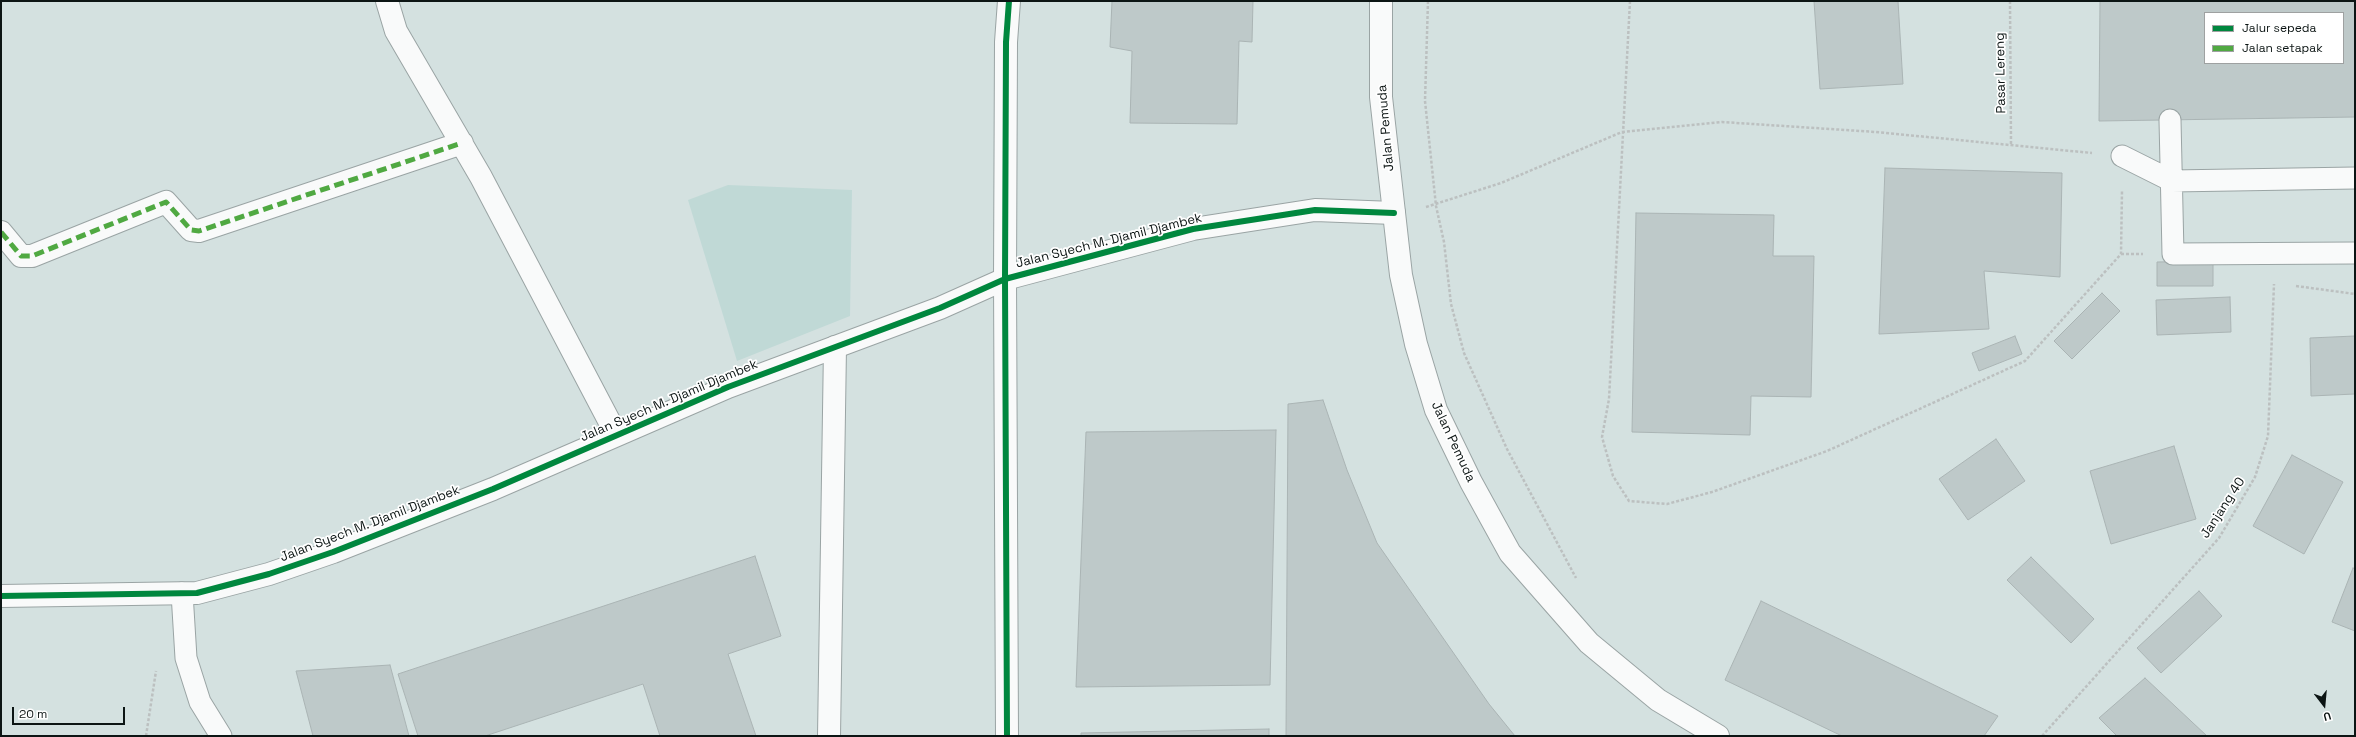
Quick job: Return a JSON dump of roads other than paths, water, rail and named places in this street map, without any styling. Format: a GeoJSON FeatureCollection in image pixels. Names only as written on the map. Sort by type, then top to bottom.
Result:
{"type":"FeatureCollection","features":[{"type":"Feature","properties":{"kind":"street"},"geometry":{"type":"LineString","coordinates":[[387,1],[396,31],[462,143],[533,274],[616,434]]}},
{"type":"Feature","properties":{"kind":"street"},"geometry":{"type":"LineString","coordinates":[[1007,736],[1005,279],[1006,42],[1009,1]]}},
{"type":"Feature","properties":{"kind":"street","name":"Jalan Pemuda"},"geometry":{"type":"LineString","coordinates":[[1381,1],[1381,97],[1401,275],[1414,337],[1436,410],[1471,482],[1510,553],[1589,643],[1658,700],[1718,736]]}},
{"type":"Feature","properties":{"kind":"street"},"geometry":{"type":"LineString","coordinates":[[4,236],[21,256],[43,253],[166,202],[191,230],[207,230],[462,143]]}},
{"type":"Feature","properties":{"kind":"street","name":"Jalan Syech M. Djamil Djambek"},"geometry":{"type":"LineString","coordinates":[[1,596],[197,593],[269,574],[333,552],[494,489],[616,434],[728,387],[940,308],[1005,279],[1193,228],[1315,210],[1394,213]]}},
{"type":"Feature","properties":{"kind":"street"},"geometry":{"type":"LineString","coordinates":[[829,736],[835,347]]}},
{"type":"Feature","properties":{"kind":"lane"},"geometry":{"type":"LineString","coordinates":[[2170,120],[2174,254],[2355,253]]}},
{"type":"Feature","properties":{"kind":"lane"},"geometry":{"type":"LineString","coordinates":[[2122,156],[2172,181],[2355,178]]}},
{"type":"Feature","properties":{"kind":"lane"},"geometry":{"type":"LineString","coordinates":[[182,593],[186,658],[200,702],[221,736]]}}]}
